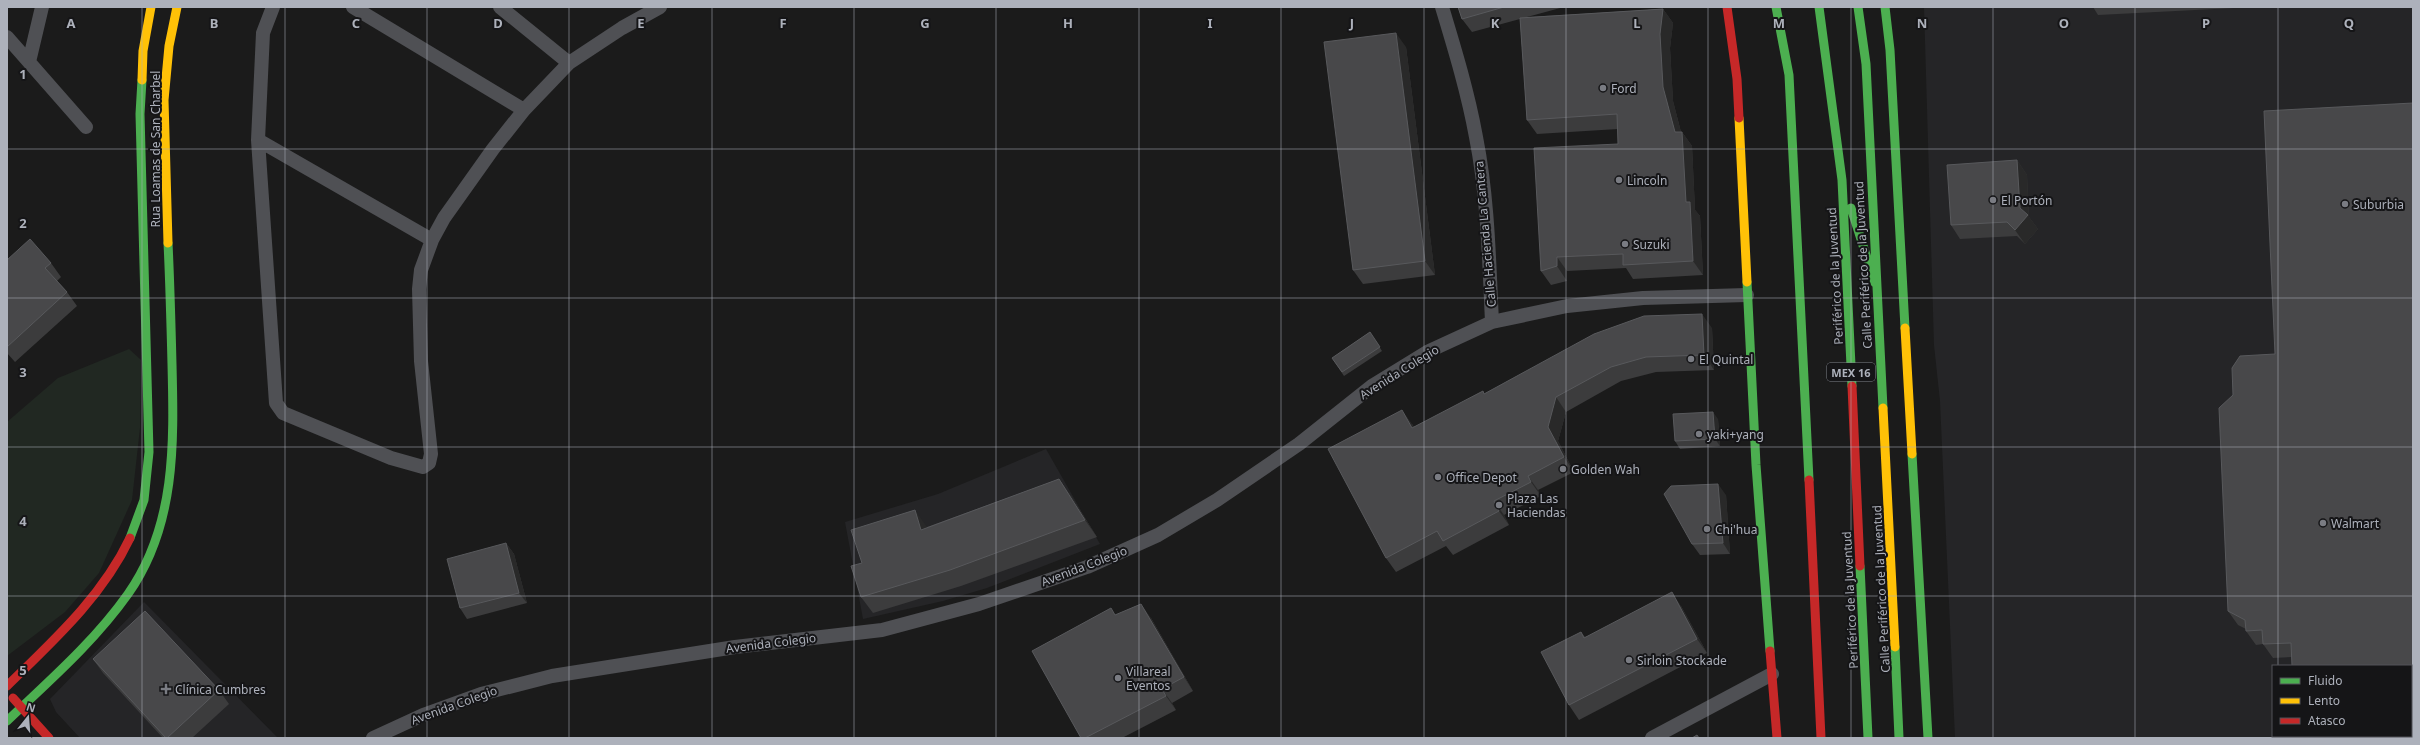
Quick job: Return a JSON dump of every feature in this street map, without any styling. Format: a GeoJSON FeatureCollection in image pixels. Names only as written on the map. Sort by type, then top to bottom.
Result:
{"type":"FeatureCollection","features":[{"type":"Feature","properties":{"kind":"main road","name":"Rua Loamas de San Charbel"},"geometry":{"type":"LineString","coordinates":[[7,686],[95,596],[112,573],[135,526],[144,499],[148,467],[148,403],[140,114],[143,51],[151,7]]}},
{"type":"Feature","properties":{"kind":"main road","name":"Rua Loamas de San Charbel"},"geometry":{"type":"LineString","coordinates":[[7,721],[117,609],[142,571],[158,531],[169,488],[173,457],[173,406],[168,292],[164,100],[169,46],[177,7]]}},
{"type":"Feature","properties":{"kind":"main road"},"geometry":{"type":"LineString","coordinates":[[1727,7],[1737,79],[1756,465],[1777,738]]}},
{"type":"Feature","properties":{"kind":"main road"},"geometry":{"type":"LineString","coordinates":[[1776,7],[1789,75],[1821,738]]}},
{"type":"Feature","properties":{"kind":"main road","name":"Periférico de la Juventud"},"geometry":{"type":"LineString","coordinates":[[1819,7],[1842,180],[1868,738]]}},
{"type":"Feature","properties":{"kind":"main road","name":"Calle Periférico de la Juventud"},"geometry":{"type":"LineString","coordinates":[[1858,7],[1866,64],[1875,283],[1897,657],[1899,738]]}},
{"type":"Feature","properties":{"kind":"main road"},"geometry":{"type":"LineString","coordinates":[[1885,7],[1890,42],[1906,322],[1913,504],[1928,738]]}},
{"type":"Feature","properties":{"kind":"main road"},"geometry":{"type":"LineString","coordinates":[[1842,180],[1875,283]]}},
{"type":"Feature","properties":{"kind":"main road"},"geometry":{"type":"LineString","coordinates":[[1878,323],[1906,322]]}},
{"type":"Feature","properties":{"kind":"main road"},"geometry":{"type":"LineString","coordinates":[[7,692],[49,738]]}},
{"type":"Feature","properties":{"kind":"street"},"geometry":{"type":"LineString","coordinates":[[29,62],[42,7]]}},
{"type":"Feature","properties":{"kind":"street"},"geometry":{"type":"LineString","coordinates":[[273,7],[263,33],[258,140],[276,403],[283,413],[391,458],[423,467],[429,463],[431,454],[421,361],[419,289],[421,270],[432,240],[444,218],[524,110],[568,62],[622,28],[660,7]]}},
{"type":"Feature","properties":{"kind":"street"},"geometry":{"type":"LineString","coordinates":[[353,7],[524,110]]}},
{"type":"Feature","properties":{"kind":"street"},"geometry":{"type":"LineString","coordinates":[[500,7],[568,62]]}},
{"type":"Feature","properties":{"kind":"street","name":"Calle Hacienda La Cantera"},"geometry":{"type":"LineString","coordinates":[[1442,7],[1463,76],[1476,137],[1485,202],[1492,322]]}},
{"type":"Feature","properties":{"kind":"street"},"geometry":{"type":"LineString","coordinates":[[7,37],[86,127]]}},
{"type":"Feature","properties":{"kind":"street"},"geometry":{"type":"LineString","coordinates":[[258,140],[432,240]]}},
{"type":"Feature","properties":{"kind":"street","name":"Avenida Colegio"},"geometry":{"type":"LineString","coordinates":[[373,738],[449,705],[509,686],[612,665],[735,647],[882,630],[979,604],[1087,567],[1158,535],[1210,504],[1299,444],[1372,386],[1429,351],[1492,322],[1567,306],[1627,300],[1747,295]]}},
{"type":"Feature","properties":{"kind":"street"},"geometry":{"type":"LineString","coordinates":[[1652,738],[1772,674]]}},
{"type":"Feature","properties":{"kind":"shaded area"},"geometry":{"type":"Polygon","coordinates":[[[1924,7],[2413,7],[2413,738],[1955,738],[1940,401],[1934,345],[1924,7]]]}},
{"type":"Feature","properties":{"kind":"shaded area"},"geometry":{"type":"Polygon","coordinates":[[[129,349],[141,360],[140,428],[132,500],[99,573],[65,612],[7,656],[7,422],[58,378],[129,349]]]}},
{"type":"Feature","properties":{"kind":"shaded area"},"geometry":{"type":"Polygon","coordinates":[[[1046,449],[1100,544],[987,588],[943,601],[863,619],[845,522],[938,494],[1046,449]]]}},
{"type":"Feature","properties":{"kind":"shaded area"},"geometry":{"type":"Polygon","coordinates":[[[144,602],[278,738],[80,738],[56,712],[50,699],[144,602]]]}},
{"type":"Feature","properties":{"kind":"building"},"geometry":{"type":"Polygon","coordinates":[[[1458,7],[1504,7],[1462,19],[1458,7]]]}},
{"type":"Feature","properties":{"kind":"building"},"geometry":{"type":"Polygon","coordinates":[[[1663,9],[1660,34],[1663,87],[1675,132],[1682,132],[1686,202],[1690,202],[1693,261],[1623,265],[1623,254],[1557,257],[1557,266],[1541,271],[1534,148],[1618,144],[1617,114],[1527,120],[1520,18],[1663,9]]]}},
{"type":"Feature","properties":{"kind":"building"},"geometry":{"type":"Polygon","coordinates":[[[1396,33],[1425,261],[1353,270],[1324,42],[1396,33]]]}},
{"type":"Feature","properties":{"kind":"building","name":"Walmart"},"geometry":{"type":"Polygon","coordinates":[[[2413,103],[2413,726],[2412,665],[2292,665],[2291,643],[2263,644],[2262,630],[2246,631],[2245,620],[2228,611],[2219,408],[2233,395],[2232,368],[2240,356],[2275,354],[2264,111],[2413,103]]]}},
{"type":"Feature","properties":{"kind":"building","name":"El Portón"},"geometry":{"type":"Polygon","coordinates":[[[2017,160],[2020,208],[2028,215],[2015,230],[2007,222],[1951,225],[1947,165],[2017,160]]]}},
{"type":"Feature","properties":{"kind":"building"},"geometry":{"type":"Polygon","coordinates":[[[30,239],[51,263],[45,268],[67,292],[7,347],[7,260],[30,239]]]}},
{"type":"Feature","properties":{"kind":"building"},"geometry":{"type":"Polygon","coordinates":[[[1702,314],[1704,355],[1646,357],[1611,367],[1556,397],[1548,427],[1564,457],[1528,476],[1531,482],[1494,501],[1499,511],[1443,541],[1437,531],[1386,558],[1328,449],[1402,410],[1412,428],[1483,391],[1484,394],[1594,334],[1644,316],[1702,314]]]}},
{"type":"Feature","properties":{"kind":"building"},"geometry":{"type":"Polygon","coordinates":[[[1370,332],[1380,347],[1342,372],[1332,358],[1370,332]]]}},
{"type":"Feature","properties":{"kind":"building","name":"yaki+yang"},"geometry":{"type":"Polygon","coordinates":[[[1713,412],[1715,439],[1675,441],[1673,414],[1713,412]]]}},
{"type":"Feature","properties":{"kind":"building"},"geometry":{"type":"Polygon","coordinates":[[[1059,479],[1085,520],[950,570],[861,597],[851,566],[862,563],[851,530],[915,510],[921,530],[1059,479]]]}},
{"type":"Feature","properties":{"kind":"building","name":"Chi'hua"},"geometry":{"type":"Polygon","coordinates":[[[1718,484],[1723,543],[1692,544],[1664,494],[1671,486],[1718,484]]]}},
{"type":"Feature","properties":{"kind":"building"},"geometry":{"type":"Polygon","coordinates":[[[506,543],[519,593],[460,608],[447,559],[506,543]]]}},
{"type":"Feature","properties":{"kind":"building","name":"Sirloin Stockade"},"geometry":{"type":"Polygon","coordinates":[[[1672,592],[1697,639],[1569,705],[1541,652],[1581,632],[1584,638],[1672,592]]]}},
{"type":"Feature","properties":{"kind":"building","name":"Villareal Eventos"},"geometry":{"type":"Polygon","coordinates":[[[1141,604],[1184,677],[1162,689],[1166,696],[1085,738],[1081,738],[1032,651],[1111,608],[1115,615],[1141,604]]]}},
{"type":"Feature","properties":{"kind":"building","name":"Clínica Cumbres"},"geometry":{"type":"Polygon","coordinates":[[[145,611],[219,690],[167,738],[93,659],[145,611]]]}},
{"type":"Feature","properties":{"kind":"building"},"geometry":{"type":"Polygon","coordinates":[[[1697,735],[1699,738],[1692,738],[1697,735]]]}},
{"type":"Feature","properties":{"kind":"traffic: fast"},"geometry":{"type":"LineString","coordinates":[[1776,7],[1789,75],[1809,480]]}},
{"type":"Feature","properties":{"kind":"traffic: fast"},"geometry":{"type":"LineString","coordinates":[[1819,7],[1842,180],[1852,386]]}},
{"type":"Feature","properties":{"kind":"traffic: fast"},"geometry":{"type":"LineString","coordinates":[[1858,7],[1866,64],[1883,408]]}},
{"type":"Feature","properties":{"kind":"traffic: fast"},"geometry":{"type":"LineString","coordinates":[[1885,7],[1890,50],[1905,328]]}},
{"type":"Feature","properties":{"kind":"traffic: fast"},"geometry":{"type":"LineString","coordinates":[[130,538],[144,500],[149,452],[140,114],[142,80]]}},
{"type":"Feature","properties":{"kind":"traffic: fast"},"geometry":{"type":"LineString","coordinates":[[1851,208],[1875,283]]}},
{"type":"Feature","properties":{"kind":"traffic: fast"},"geometry":{"type":"LineString","coordinates":[[7,721],[86,645],[115,612],[144,568],[155,541],[164,512],[172,454],[173,394],[168,243]]}},
{"type":"Feature","properties":{"kind":"traffic: fast"},"geometry":{"type":"LineString","coordinates":[[1747,282],[1756,465],[1770,651]]}},
{"type":"Feature","properties":{"kind":"traffic: fast"},"geometry":{"type":"LineString","coordinates":[[1912,454],[1928,738]]}},
{"type":"Feature","properties":{"kind":"traffic: fast"},"geometry":{"type":"LineString","coordinates":[[1860,566],[1868,738]]}},
{"type":"Feature","properties":{"kind":"traffic: fast"},"geometry":{"type":"LineString","coordinates":[[1895,647],[1899,738]]}},
{"type":"Feature","properties":{"kind":"traffic: slow"},"geometry":{"type":"LineString","coordinates":[[142,80],[143,51],[151,7]]}},
{"type":"Feature","properties":{"kind":"traffic: slow"},"geometry":{"type":"LineString","coordinates":[[168,243],[164,100],[169,46],[177,7]]}},
{"type":"Feature","properties":{"kind":"traffic: slow"},"geometry":{"type":"LineString","coordinates":[[1739,118],[1747,282]]}},
{"type":"Feature","properties":{"kind":"traffic: slow"},"geometry":{"type":"LineString","coordinates":[[1905,328],[1912,454]]}},
{"type":"Feature","properties":{"kind":"traffic: slow"},"geometry":{"type":"LineString","coordinates":[[1883,408],[1895,647]]}},
{"type":"Feature","properties":{"kind":"traffic: jam"},"geometry":{"type":"LineString","coordinates":[[1727,7],[1737,79],[1739,118]]}},
{"type":"Feature","properties":{"kind":"traffic: jam"},"geometry":{"type":"LineString","coordinates":[[1852,386],[1860,566]]}},
{"type":"Feature","properties":{"kind":"traffic: jam"},"geometry":{"type":"LineString","coordinates":[[1809,480],[1821,738]]}},
{"type":"Feature","properties":{"kind":"traffic: jam"},"geometry":{"type":"LineString","coordinates":[[7,686],[59,635],[91,599],[119,559],[130,538]]}},
{"type":"Feature","properties":{"kind":"traffic: jam"},"geometry":{"type":"LineString","coordinates":[[1770,651],[1777,738]]}},
{"type":"Feature","properties":{"kind":"traffic: jam"},"geometry":{"type":"LineString","coordinates":[[13,698],[49,738]]}},
{"type":"Feature","properties":{"kind":"place","name":"Ford"},"geometry":{"type":"Point","coordinates":[1603,88]}},
{"type":"Feature","properties":{"kind":"place","name":"Lincoln"},"geometry":{"type":"Point","coordinates":[1619,180]}},
{"type":"Feature","properties":{"kind":"place","name":"El Portón"},"geometry":{"type":"Point","coordinates":[1993,200]}},
{"type":"Feature","properties":{"kind":"place","name":"Suburbia"},"geometry":{"type":"Point","coordinates":[2345,204]}},
{"type":"Feature","properties":{"kind":"place","name":"Suzuki"},"geometry":{"type":"Point","coordinates":[1625,244]}},
{"type":"Feature","properties":{"kind":"place","name":"El Quintal"},"geometry":{"type":"Point","coordinates":[1691,359]}},
{"type":"Feature","properties":{"kind":"place","name":"yaki+yang"},"geometry":{"type":"Point","coordinates":[1699,434]}},
{"type":"Feature","properties":{"kind":"place","name":"Golden Wah"},"geometry":{"type":"Point","coordinates":[1563,469]}},
{"type":"Feature","properties":{"kind":"place","name":"Office Depot"},"geometry":{"type":"Point","coordinates":[1438,477]}},
{"type":"Feature","properties":{"kind":"place","name":"Plaza Las Haciendas"},"geometry":{"type":"Point","coordinates":[1499,505]}},
{"type":"Feature","properties":{"kind":"place","name":"Walmart"},"geometry":{"type":"Point","coordinates":[2323,523]}},
{"type":"Feature","properties":{"kind":"place","name":"Chi'hua"},"geometry":{"type":"Point","coordinates":[1707,529]}},
{"type":"Feature","properties":{"kind":"place","name":"Sirloin Stockade"},"geometry":{"type":"Point","coordinates":[1629,660]}},
{"type":"Feature","properties":{"kind":"place","name":"Villareal Eventos"},"geometry":{"type":"Point","coordinates":[1118,678]}},
{"type":"Feature","properties":{"kind":"place","name":"Clínica Cumbres"},"geometry":{"type":"Point","coordinates":[166,689]}}]}
